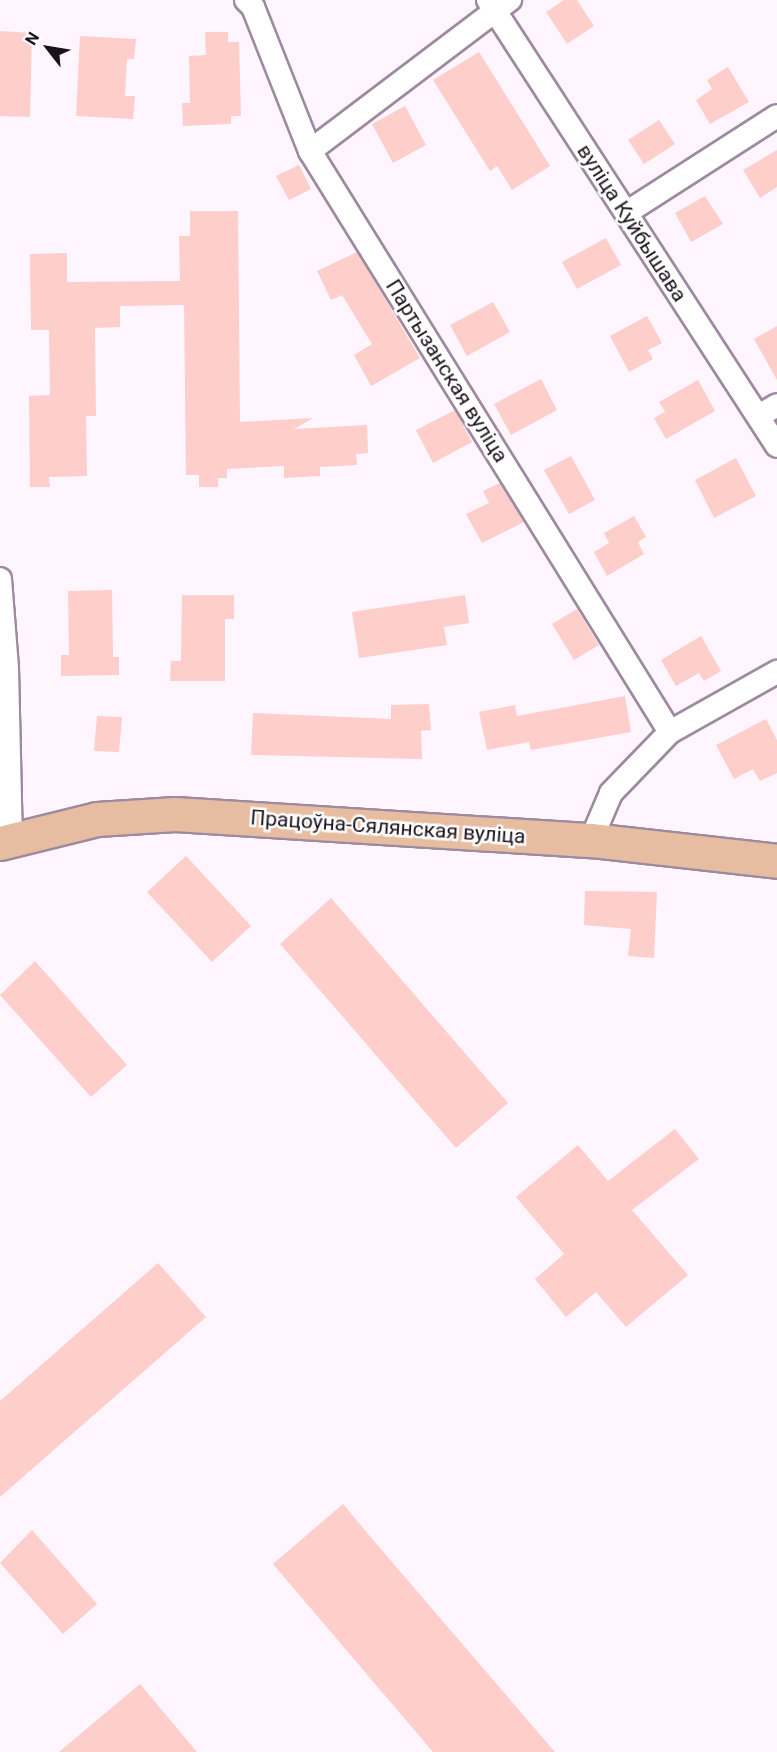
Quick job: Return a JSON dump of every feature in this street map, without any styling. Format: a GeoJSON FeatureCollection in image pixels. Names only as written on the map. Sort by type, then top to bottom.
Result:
{"type":"FeatureCollection","features":[{"type":"Feature","properties":{"kind":"main road","name":"Працоўна-Сялянская вуліца"},"geometry":{"type":"LineString","coordinates":[[5,842],[97,819],[175,814],[591,840],[777,861]]}},
{"type":"Feature","properties":{"kind":"street","name":"Партызанская вуліца"},"geometry":{"type":"LineString","coordinates":[[246,0],[253,7],[310,151],[670,732]]}},
{"type":"Feature","properties":{"kind":"street"},"geometry":{"type":"LineString","coordinates":[[310,151],[498,4]]}},
{"type":"Feature","properties":{"kind":"street","name":"вуліца Куйбышава"},"geometry":{"type":"LineString","coordinates":[[498,4],[626,213],[768,410],[777,446]]}},
{"type":"Feature","properties":{"kind":"street"},"geometry":{"type":"LineString","coordinates":[[626,213],[777,116]]}},
{"type":"Feature","properties":{"kind":"street"},"geometry":{"type":"LineString","coordinates":[[0,579],[7,668],[5,842]]}},
{"type":"Feature","properties":{"kind":"street"},"geometry":{"type":"LineString","coordinates":[[591,840],[611,794],[670,732],[777,672]]}},
{"type":"Feature","properties":{"kind":"building"},"geometry":{"type":"Polygon","coordinates":[[[564,0],[577,0],[594,26],[567,44],[546,12],[564,0]]]}},
{"type":"Feature","properties":{"kind":"building"},"geometry":{"type":"Polygon","coordinates":[[[0,31],[32,33],[30,117],[0,116],[0,31]]]}},
{"type":"Feature","properties":{"kind":"building"},"geometry":{"type":"Polygon","coordinates":[[[205,32],[228,32],[228,42],[239,42],[241,116],[231,116],[231,124],[183,126],[182,103],[190,103],[189,56],[206,55],[205,32]]]}},
{"type":"Feature","properties":{"kind":"building"},"geometry":{"type":"Polygon","coordinates":[[[80,36],[136,39],[134,59],[127,59],[125,96],[135,96],[133,119],[76,116],[80,36]]]}},
{"type":"Feature","properties":{"kind":"building"},"geometry":{"type":"Polygon","coordinates":[[[479,52],[550,166],[512,190],[497,166],[490,171],[433,80],[479,52]]]}},
{"type":"Feature","properties":{"kind":"building"},"geometry":{"type":"Polygon","coordinates":[[[728,67],[749,102],[710,124],[696,100],[712,89],[707,80],[728,67]]]}},
{"type":"Feature","properties":{"kind":"building"},"geometry":{"type":"Polygon","coordinates":[[[405,106],[426,145],[393,163],[372,124],[405,106]]]}},
{"type":"Feature","properties":{"kind":"building"},"geometry":{"type":"Polygon","coordinates":[[[659,120],[675,144],[644,164],[628,140],[659,120]]]}},
{"type":"Feature","properties":{"kind":"building"},"geometry":{"type":"Polygon","coordinates":[[[777,150],[777,187],[760,198],[743,170],[777,150]]]}},
{"type":"Feature","properties":{"kind":"building"},"geometry":{"type":"Polygon","coordinates":[[[299,165],[311,189],[289,200],[276,176],[299,165]]]}},
{"type":"Feature","properties":{"kind":"building"},"geometry":{"type":"Polygon","coordinates":[[[705,196],[723,224],[691,242],[675,213],[705,196]]]}},
{"type":"Feature","properties":{"kind":"building"},"geometry":{"type":"Polygon","coordinates":[[[190,211],[238,211],[240,422],[313,418],[294,429],[367,425],[368,453],[356,454],[357,465],[320,467],[320,476],[284,478],[284,466],[227,469],[227,478],[218,478],[218,487],[199,487],[199,475],[186,475],[184,305],[120,306],[120,327],[95,328],[96,416],[86,416],[87,476],[49,477],[50,487],[30,487],[29,396],[50,395],[49,330],[31,330],[30,254],[67,253],[67,282],[180,281],[179,236],[190,236],[190,211]]]}},
{"type":"Feature","properties":{"kind":"building"},"geometry":{"type":"Polygon","coordinates":[[[606,238],[621,265],[577,289],[562,262],[606,238]]]}},
{"type":"Feature","properties":{"kind":"building"},"geometry":{"type":"Polygon","coordinates":[[[357,252],[420,358],[371,386],[354,355],[372,344],[342,295],[331,300],[317,271],[357,252]]]}},
{"type":"Feature","properties":{"kind":"building"},"geometry":{"type":"Polygon","coordinates":[[[493,302],[510,332],[467,356],[450,325],[493,302]]]}},
{"type":"Feature","properties":{"kind":"building"},"geometry":{"type":"Polygon","coordinates":[[[647,316],[662,343],[648,350],[653,359],[629,372],[610,336],[647,316]]]}},
{"type":"Feature","properties":{"kind":"building"},"geometry":{"type":"Polygon","coordinates":[[[777,326],[777,380],[754,339],[777,326]]]}},
{"type":"Feature","properties":{"kind":"building"},"geometry":{"type":"Polygon","coordinates":[[[541,379],[557,410],[511,435],[494,404],[541,379]]]}},
{"type":"Feature","properties":{"kind":"building"},"geometry":{"type":"Polygon","coordinates":[[[698,380],[715,411],[666,439],[654,418],[665,412],[659,402],[698,380]]]}},
{"type":"Feature","properties":{"kind":"building"},"geometry":{"type":"Polygon","coordinates":[[[455,410],[472,442],[433,463],[416,430],[455,410]]]}},
{"type":"Feature","properties":{"kind":"building"},"geometry":{"type":"Polygon","coordinates":[[[571,456],[595,500],[569,514],[544,470],[571,456]]]}},
{"type":"Feature","properties":{"kind":"building"},"geometry":{"type":"Polygon","coordinates":[[[736,458],[756,496],[714,518],[695,480],[736,458]]]}},
{"type":"Feature","properties":{"kind":"building"},"geometry":{"type":"Polygon","coordinates":[[[500,483],[524,522],[482,543],[466,514],[489,503],[483,491],[500,483]]]}},
{"type":"Feature","properties":{"kind":"building"},"geometry":{"type":"Polygon","coordinates":[[[634,516],[646,537],[638,542],[644,554],[607,576],[594,552],[609,543],[604,533],[634,516]]]}},
{"type":"Feature","properties":{"kind":"building"},"geometry":{"type":"Polygon","coordinates":[[[112,590],[113,657],[119,657],[119,675],[61,676],[61,655],[69,655],[68,591],[112,590]]]}},
{"type":"Feature","properties":{"kind":"building"},"geometry":{"type":"Polygon","coordinates":[[[182,595],[234,595],[234,619],[225,619],[225,681],[170,681],[171,661],[181,661],[182,595]]]}},
{"type":"Feature","properties":{"kind":"building"},"geometry":{"type":"Polygon","coordinates":[[[465,595],[469,623],[444,627],[447,645],[359,658],[352,612],[465,595]]]}},
{"type":"Feature","properties":{"kind":"building"},"geometry":{"type":"Polygon","coordinates":[[[577,609],[599,645],[574,660],[552,624],[577,609]]]}},
{"type":"Feature","properties":{"kind":"building"},"geometry":{"type":"Polygon","coordinates":[[[701,636],[721,671],[704,681],[699,673],[676,686],[661,660],[701,636]]]}},
{"type":"Feature","properties":{"kind":"building"},"geometry":{"type":"Polygon","coordinates":[[[625,696],[631,732],[531,750],[529,742],[487,750],[479,712],[515,705],[517,716],[625,696]]]}},
{"type":"Feature","properties":{"kind":"building"},"geometry":{"type":"Polygon","coordinates":[[[429,704],[431,730],[421,731],[422,759],[251,755],[253,713],[391,719],[391,705],[429,704]]]}},
{"type":"Feature","properties":{"kind":"building"},"geometry":{"type":"Polygon","coordinates":[[[97,716],[122,717],[119,752],[94,751],[97,716]]]}},
{"type":"Feature","properties":{"kind":"building"},"geometry":{"type":"Polygon","coordinates":[[[766,719],[777,740],[777,773],[760,781],[753,769],[734,779],[716,745],[766,719]]]}},
{"type":"Feature","properties":{"kind":"building"},"geometry":{"type":"Polygon","coordinates":[[[186,856],[251,926],[212,962],[147,892],[186,856]]]}},
{"type":"Feature","properties":{"kind":"building"},"geometry":{"type":"Polygon","coordinates":[[[585,891],[657,892],[654,958],[628,956],[631,929],[584,925],[585,891]]]}},
{"type":"Feature","properties":{"kind":"building"},"geometry":{"type":"Polygon","coordinates":[[[331,898],[508,1103],[456,1148],[280,944],[331,898]]]}},
{"type":"Feature","properties":{"kind":"building"},"geometry":{"type":"Polygon","coordinates":[[[35,961],[127,1065],[91,1097],[0,995],[35,961]]]}},
{"type":"Feature","properties":{"kind":"building"},"geometry":{"type":"Polygon","coordinates":[[[675,1129],[699,1159],[632,1210],[688,1275],[626,1327],[596,1292],[566,1317],[535,1279],[564,1254],[516,1197],[578,1145],[608,1181],[675,1129]]]}},
{"type":"Feature","properties":{"kind":"building"},"geometry":{"type":"Polygon","coordinates":[[[158,1263],[206,1317],[0,1497],[0,1401],[158,1263]]]}},
{"type":"Feature","properties":{"kind":"building"},"geometry":{"type":"Polygon","coordinates":[[[343,1504],[555,1752],[433,1752],[273,1564],[343,1504]]]}},
{"type":"Feature","properties":{"kind":"building"},"geometry":{"type":"Polygon","coordinates":[[[32,1530],[97,1604],[63,1634],[0,1563],[32,1530]]]}},
{"type":"Feature","properties":{"kind":"building"},"geometry":{"type":"Polygon","coordinates":[[[140,1684],[197,1752],[59,1752],[140,1684]]]}}]}
